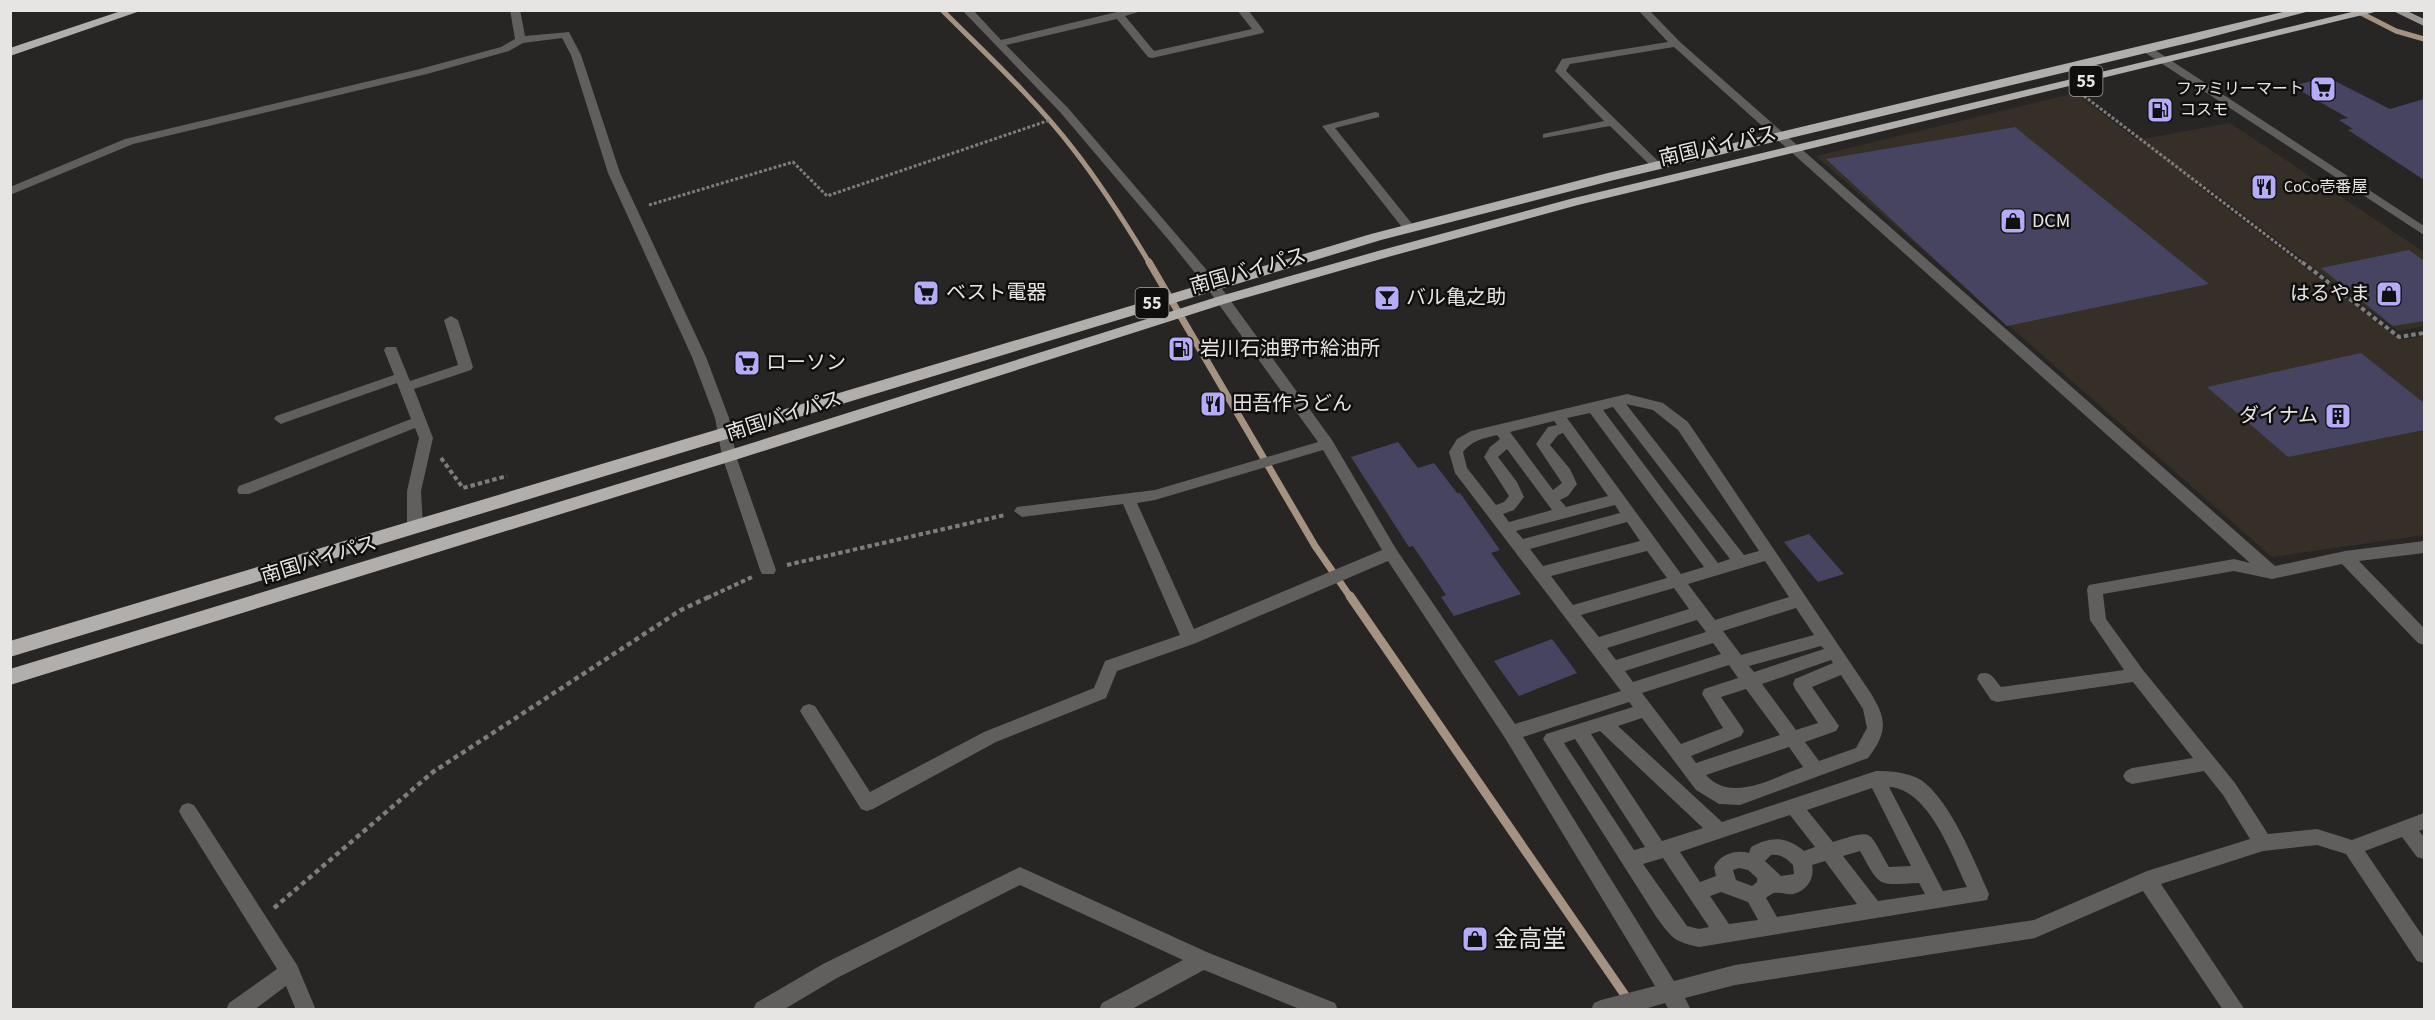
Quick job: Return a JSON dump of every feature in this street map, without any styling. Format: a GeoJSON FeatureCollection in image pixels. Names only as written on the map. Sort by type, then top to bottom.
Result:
{"type":"FeatureCollection","features":[{"type":"Feature","properties":{"kind":"highway"},"geometry":{"type":"LineString","coordinates":[[10,42],[126,10]]}},
{"type":"Feature","properties":{"kind":"highway"},"geometry":{"type":"LineString","coordinates":[[10,52],[137,10]]}},
{"type":"Feature","properties":{"kind":"highway","name":"南国バイパス"},"geometry":{"type":"LineString","coordinates":[[10,649],[1212,285],[1409,228],[1778,135],[2148,50],[2308,10]]}},
{"type":"Feature","properties":{"kind":"highway","name":"南国バイパス"},"geometry":{"type":"LineString","coordinates":[[10,677],[729,456],[1222,300],[1574,202],[2377,10]]}},
{"type":"Feature","properties":{"kind":"main road"},"geometry":{"type":"LineString","coordinates":[[2396,10],[2424,23]]}},
{"type":"Feature","properties":{"kind":"street"},"geometry":{"type":"LineString","coordinates":[[515,10],[520,40]]}},
{"type":"Feature","properties":{"kind":"street"},"geometry":{"type":"LineString","coordinates":[[967,10],[1068,114],[1212,285],[1327,444],[1391,553],[1511,733],[1681,1010]]}},
{"type":"Feature","properties":{"kind":"street"},"geometry":{"type":"LineString","coordinates":[[1000,43],[1140,10]]}},
{"type":"Feature","properties":{"kind":"street"},"geometry":{"type":"LineString","coordinates":[[1119,15],[1152,55],[1258,31],[1242,10]]}},
{"type":"Feature","properties":{"kind":"street"},"geometry":{"type":"LineString","coordinates":[[1644,10],[1676,44],[2272,573]]}},
{"type":"Feature","properties":{"kind":"street"},"geometry":{"type":"LineString","coordinates":[[10,192],[129,141],[423,72],[505,49],[520,40],[565,34],[576,55],[614,173],[699,357],[722,418],[729,456],[768,570]]}},
{"type":"Feature","properties":{"kind":"street"},"geometry":{"type":"LineString","coordinates":[[1656,165],[1560,71],[1566,61],[1676,44]]}},
{"type":"Feature","properties":{"kind":"street"},"geometry":{"type":"LineString","coordinates":[[2148,50],[2424,231]]}},
{"type":"Feature","properties":{"kind":"street"},"geometry":{"type":"LineString","coordinates":[[1375,115],[1328,126],[1409,228]]}},
{"type":"Feature","properties":{"kind":"street"},"geometry":{"type":"LineString","coordinates":[[1547,136],[1614,122]]}},
{"type":"Feature","properties":{"kind":"street"},"geometry":{"type":"LineString","coordinates":[[281,419],[404,382],[466,367],[451,320]]}},
{"type":"Feature","properties":{"kind":"street"},"geometry":{"type":"LineString","coordinates":[[391,350],[426,438],[414,491],[415,526]]}},
{"type":"Feature","properties":{"kind":"street"},"geometry":{"type":"LineString","coordinates":[[1646,400],[1668,410],[1683,426],[1871,707],[1876,722],[1875,739],[1862,753],[1740,797],[1719,796],[1702,784],[1460,469],[1455,452],[1462,443],[1476,435],[1504,435],[1562,421],[1593,407],[1616,401],[1646,400]]}},
{"type":"Feature","properties":{"kind":"street"},"geometry":{"type":"LineString","coordinates":[[1616,401],[1741,562]]}},
{"type":"Feature","properties":{"kind":"street"},"geometry":{"type":"LineString","coordinates":[[1593,407],[1715,570]]}},
{"type":"Feature","properties":{"kind":"street"},"geometry":{"type":"LineString","coordinates":[[244,489],[419,421]]}},
{"type":"Feature","properties":{"kind":"street"},"geometry":{"type":"LineString","coordinates":[[1551,498],[1563,492],[1570,484],[1567,474],[1546,454],[1543,444],[1562,421]]}},
{"type":"Feature","properties":{"kind":"street"},"geometry":{"type":"LineString","coordinates":[[1562,421],[1815,770]]}},
{"type":"Feature","properties":{"kind":"street"},"geometry":{"type":"LineString","coordinates":[[1504,435],[1562,513]]}},
{"type":"Feature","properties":{"kind":"street"},"geometry":{"type":"LineString","coordinates":[[1493,512],[1509,506],[1517,498],[1515,488],[1495,467],[1491,457],[1502,444],[1504,435]]}},
{"type":"Feature","properties":{"kind":"street"},"geometry":{"type":"LineString","coordinates":[[1022,511],[1155,495],[1327,444]]}},
{"type":"Feature","properties":{"kind":"street"},"geometry":{"type":"LineString","coordinates":[[1128,498],[1190,638]]}},
{"type":"Feature","properties":{"kind":"street"},"geometry":{"type":"LineString","coordinates":[[1506,528],[1618,499]]}},
{"type":"Feature","properties":{"kind":"street"},"geometry":{"type":"LineString","coordinates":[[1519,546],[1630,516]]}},
{"type":"Feature","properties":{"kind":"street"},"geometry":{"type":"LineString","coordinates":[[1540,573],[1650,544]]}},
{"type":"Feature","properties":{"kind":"street"},"geometry":{"type":"LineString","coordinates":[[2263,843],[2229,789],[2137,675],[2098,620],[2096,589],[2234,565],[2272,573],[2346,557],[2424,547]]}},
{"type":"Feature","properties":{"kind":"street"},"geometry":{"type":"LineString","coordinates":[[809,711],[867,803],[990,737],[1100,693],[1112,666],[1190,638],[1391,553]]}},
{"type":"Feature","properties":{"kind":"street"},"geometry":{"type":"LineString","coordinates":[[1570,612],[1769,554]]}},
{"type":"Feature","properties":{"kind":"street"},"geometry":{"type":"LineString","coordinates":[[2346,557],[2424,638]]}},
{"type":"Feature","properties":{"kind":"street"},"geometry":{"type":"LineString","coordinates":[[1613,668],[1800,600]]}},
{"type":"Feature","properties":{"kind":"street"},"geometry":{"type":"LineString","coordinates":[[1595,645],[1701,612]]}},
{"type":"Feature","properties":{"kind":"street"},"geometry":{"type":"LineString","coordinates":[[1511,733],[1735,660],[1835,652]]}},
{"type":"Feature","properties":{"kind":"street"},"geometry":{"type":"LineString","coordinates":[[1678,753],[1735,731],[1710,693],[1835,652]]}},
{"type":"Feature","properties":{"kind":"street"},"geometry":{"type":"LineString","coordinates":[[1693,772],[1830,726],[1801,684],[1835,652]]}},
{"type":"Feature","properties":{"kind":"street"},"geometry":{"type":"LineString","coordinates":[[1985,679],[1997,695],[2137,675]]}},
{"type":"Feature","properties":{"kind":"street"},"geometry":{"type":"LineString","coordinates":[[1630,860],[1876,779],[1899,779],[1916,786],[1925,796],[1941,819],[1980,894],[1699,938],[1681,934],[1664,912],[1630,860],[1552,739],[1645,710]]}},
{"type":"Feature","properties":{"kind":"street"},"geometry":{"type":"LineString","coordinates":[[1603,723],[1719,831]]}},
{"type":"Feature","properties":{"kind":"street"},"geometry":{"type":"LineString","coordinates":[[1579,730],[1724,934]]}},
{"type":"Feature","properties":{"kind":"street"},"geometry":{"type":"LineString","coordinates":[[2132,776],[2208,763]]}},
{"type":"Feature","properties":{"kind":"street"},"geometry":{"type":"LineString","coordinates":[[1876,779],[1938,901]]}},
{"type":"Feature","properties":{"kind":"street"},"geometry":{"type":"LineString","coordinates":[[1794,806],[1874,911]]}},
{"type":"Feature","properties":{"kind":"street"},"geometry":{"type":"LineString","coordinates":[[188,812],[290,972],[306,1010]]}},
{"type":"Feature","properties":{"kind":"street"},"geometry":{"type":"LineString","coordinates":[[1601,1010],[1668,990],[1735,975],[2035,929],[2147,880],[2263,843],[2317,837],[2352,848],[2424,821]]}},
{"type":"Feature","properties":{"kind":"street"},"geometry":{"type":"LineString","coordinates":[[2406,828],[2424,851]]}},
{"type":"Feature","properties":{"kind":"street"},"geometry":{"type":"LineString","coordinates":[[1801,860],[1827,850],[1864,841],[1884,876],[1925,874]]}},
{"type":"Feature","properties":{"kind":"street"},"geometry":{"type":"LineString","coordinates":[[1755,895],[1767,886],[1761,870],[1758,853],[1769,846],[1779,845],[1791,849],[1801,860],[1804,872],[1801,880],[1793,885],[1777,885],[1761,870],[1748,860],[1731,860],[1723,867],[1728,886],[1755,895],[1773,927]]}},
{"type":"Feature","properties":{"kind":"street"},"geometry":{"type":"LineString","coordinates":[[2352,848],[2424,954]]}},
{"type":"Feature","properties":{"kind":"street"},"geometry":{"type":"LineString","coordinates":[[763,1010],[830,971],[1020,876],[1203,960],[1328,1010]]}},
{"type":"Feature","properties":{"kind":"street"},"geometry":{"type":"LineString","coordinates":[[2147,880],[2235,1010]]}},
{"type":"Feature","properties":{"kind":"street"},"geometry":{"type":"LineString","coordinates":[[1696,892],[1725,881]]}},
{"type":"Feature","properties":{"kind":"street"},"geometry":{"type":"LineString","coordinates":[[1109,1010],[1203,960]]}},
{"type":"Feature","properties":{"kind":"street"},"geometry":{"type":"LineString","coordinates":[[236,1010],[290,972]]}},
{"type":"Feature","properties":{"kind":"path"},"geometry":{"type":"LineString","coordinates":[[2068,85],[2399,337],[2424,333]]}},
{"type":"Feature","properties":{"kind":"path"},"geometry":{"type":"LineString","coordinates":[[631,210],[793,162],[827,196],[1068,114]]}},
{"type":"Feature","properties":{"kind":"path"},"geometry":{"type":"LineString","coordinates":[[426,438],[463,488],[508,476]]}},
{"type":"Feature","properties":{"kind":"path"},"geometry":{"type":"LineString","coordinates":[[258,922],[433,772],[681,610],[768,570],[1022,511]]}},
{"type":"Feature","properties":{"kind":"shaded area"},"geometry":{"type":"Polygon","coordinates":[[[2075,93],[2137,140],[2230,123],[2424,252],[2424,326],[2398,331],[2202,183],[2195,184],[2400,340],[2424,336],[2424,535],[2272,557],[1816,156],[2075,93]]]}},
{"type":"Feature","properties":{"kind":"building"},"geometry":{"type":"Polygon","coordinates":[[[2327,77],[2390,109],[2424,99],[2424,180],[2348,130],[2353,129],[2339,120],[2348,118],[2292,86],[2327,77]]]}},
{"type":"Feature","properties":{"kind":"building","name":"DCM"},"geometry":{"type":"Polygon","coordinates":[[[2015,127],[2209,284],[2007,326],[1826,159],[2015,127]]]}},
{"type":"Feature","properties":{"kind":"building","name":"はるやま"},"geometry":{"type":"Polygon","coordinates":[[[2409,250],[2424,261],[2424,321],[2393,326],[2321,268],[2409,250]]]}},
{"type":"Feature","properties":{"kind":"building","name":"ダイナム"},"geometry":{"type":"Polygon","coordinates":[[[2361,353],[2424,403],[2424,430],[2288,457],[2207,387],[2361,353]]]}},
{"type":"Feature","properties":{"kind":"building"},"geometry":{"type":"Polygon","coordinates":[[[1398,442],[1418,468],[1434,463],[1457,493],[1460,493],[1500,550],[1491,553],[1521,594],[1454,616],[1441,597],[1446,595],[1413,546],[1409,547],[1351,457],[1398,442]]]}},
{"type":"Feature","properties":{"kind":"building"},"geometry":{"type":"Polygon","coordinates":[[[1809,534],[1844,574],[1818,582],[1784,542],[1809,534]]]}},
{"type":"Feature","properties":{"kind":"building"},"geometry":{"type":"Polygon","coordinates":[[[1552,639],[1577,673],[1519,696],[1494,661],[1552,639]]]}},
{"type":"Feature","properties":{"kind":"waterway"},"geometry":{"type":"LineString","coordinates":[[942,10],[1059,131],[1104,191],[1150,264]]}},
{"type":"Feature","properties":{"kind":"waterway"},"geometry":{"type":"LineString","coordinates":[[2355,10],[2396,31],[2424,39]]}},
{"type":"Feature","properties":{"kind":"waterway"},"geometry":{"type":"LineString","coordinates":[[1149,262],[1315,546],[1351,598]]}},
{"type":"Feature","properties":{"kind":"waterway"},"geometry":{"type":"LineString","coordinates":[[1350,596],[1629,1001]]}},
{"type":"Feature","properties":{"kind":"place","name":"ファミリーマート"},"geometry":{"type":"Point","coordinates":[2323,89]}},
{"type":"Feature","properties":{"kind":"place","name":"コスモ"},"geometry":{"type":"Point","coordinates":[2160,110]}},
{"type":"Feature","properties":{"kind":"place","name":"CoCo壱番屋"},"geometry":{"type":"Point","coordinates":[2264,187]}},
{"type":"Feature","properties":{"kind":"place","name":"DCM"},"geometry":{"type":"Point","coordinates":[2013,221]}},
{"type":"Feature","properties":{"kind":"place","name":"ベスト電器"},"geometry":{"type":"Point","coordinates":[926,293]}},
{"type":"Feature","properties":{"kind":"place","name":"はるやま"},"geometry":{"type":"Point","coordinates":[2389,294]}},
{"type":"Feature","properties":{"kind":"place","name":"バル亀之助"},"geometry":{"type":"Point","coordinates":[1387,298]}},
{"type":"Feature","properties":{"kind":"place","name":"岩川石油野市給油所"},"geometry":{"type":"Point","coordinates":[1181,349]}},
{"type":"Feature","properties":{"kind":"place","name":"ローソン"},"geometry":{"type":"Point","coordinates":[747,363]}},
{"type":"Feature","properties":{"kind":"place","name":"田吾作うどん"},"geometry":{"type":"Point","coordinates":[1213,404]}},
{"type":"Feature","properties":{"kind":"place","name":"ダイナム"},"geometry":{"type":"Point","coordinates":[2338,416]}},
{"type":"Feature","properties":{"kind":"place","name":"金高堂"},"geometry":{"type":"Point","coordinates":[1475,939]}}]}
